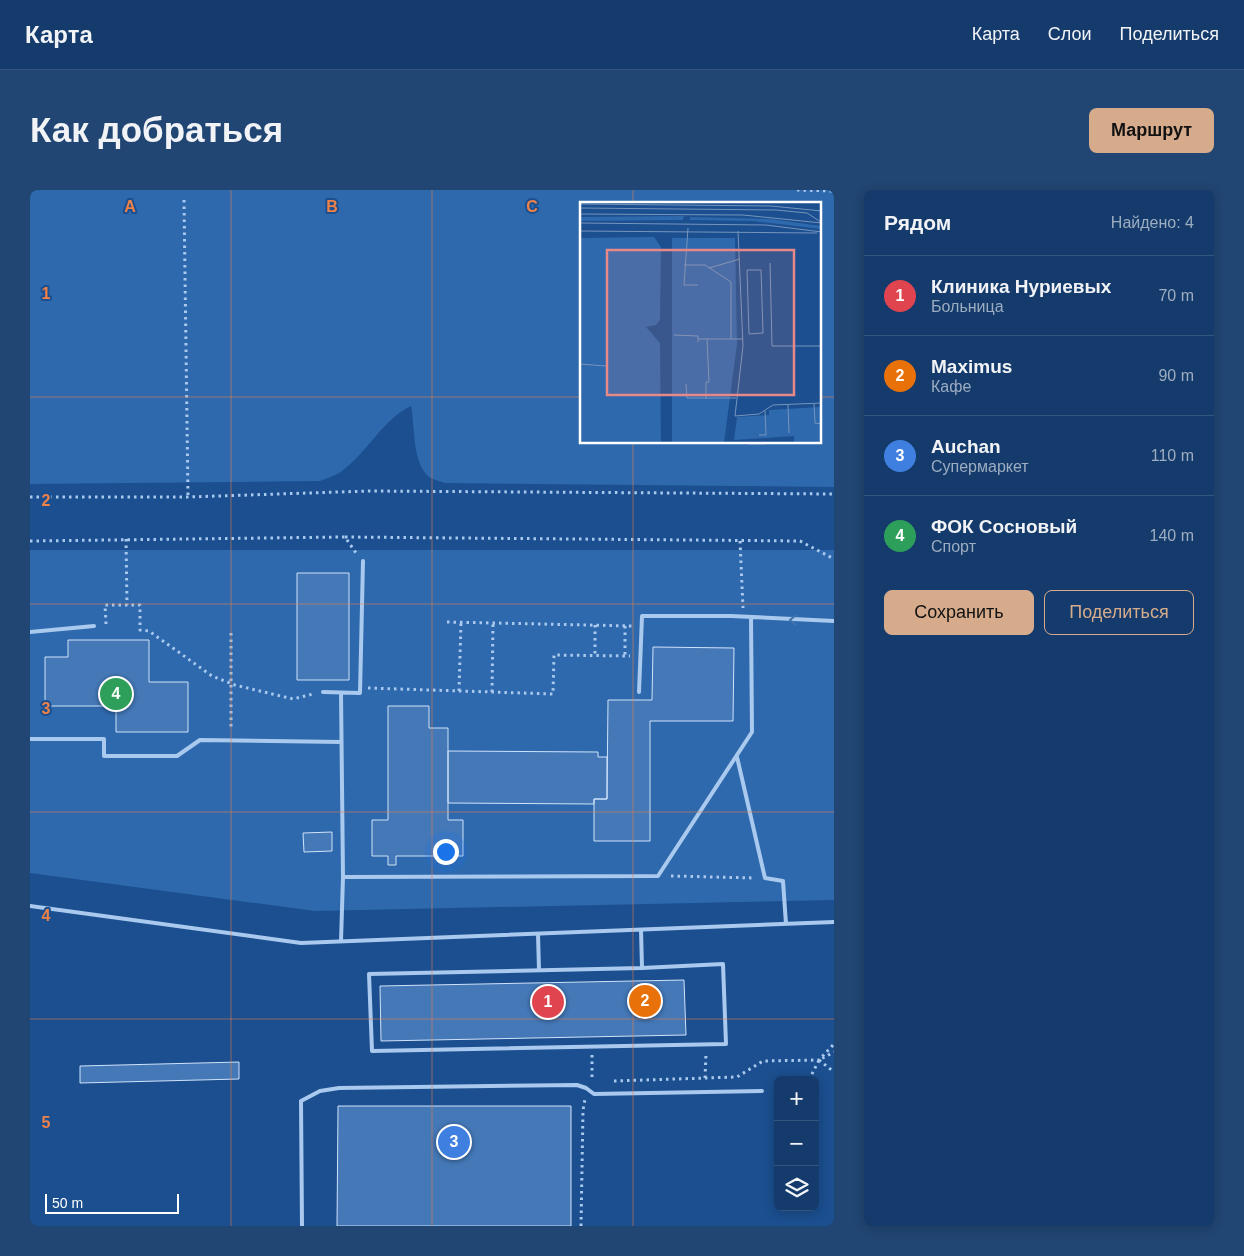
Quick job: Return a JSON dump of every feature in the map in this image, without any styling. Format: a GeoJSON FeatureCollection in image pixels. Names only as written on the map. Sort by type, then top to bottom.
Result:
{"type":"FeatureCollection","features":[{"type":"Feature","properties":{"kind":"lane"},"geometry":{"type":"LineString","coordinates":[[323,692],[360,692],[363,561]]}},
{"type":"Feature","properties":{"kind":"lane"},"geometry":{"type":"LineString","coordinates":[[640,692],[642,616],[743,617],[834,621]]}},
{"type":"Feature","properties":{"kind":"lane"},"geometry":{"type":"LineString","coordinates":[[343,877],[658,876],[752,732],[751,618]]}},
{"type":"Feature","properties":{"kind":"lane"},"geometry":{"type":"LineString","coordinates":[[30,632],[94,626]]}},
{"type":"Feature","properties":{"kind":"lane"},"geometry":{"type":"LineString","coordinates":[[341,692],[343,877],[341,941]]}},
{"type":"Feature","properties":{"kind":"lane"},"geometry":{"type":"LineString","coordinates":[[30,739],[104,739],[104,756],[177,756],[200,740],[341,742]]}},
{"type":"Feature","properties":{"kind":"lane"},"geometry":{"type":"LineString","coordinates":[[737,757],[765,878],[783,881],[786,924]]}},
{"type":"Feature","properties":{"kind":"lane"},"geometry":{"type":"LineString","coordinates":[[30,906],[301,943],[834,922]]}},
{"type":"Feature","properties":{"kind":"lane"},"geometry":{"type":"LineString","coordinates":[[641,930],[642,968]]}},
{"type":"Feature","properties":{"kind":"lane"},"geometry":{"type":"LineString","coordinates":[[538,934],[539,970]]}},
{"type":"Feature","properties":{"kind":"lane"},"geometry":{"type":"LineString","coordinates":[[723,964],[726,1044],[372,1051],[368,974],[642,968],[723,964]]}},
{"type":"Feature","properties":{"kind":"lane"},"geometry":{"type":"LineString","coordinates":[[302,1226],[301,1101],[320,1091],[339,1088],[576,1085],[586,1088],[594,1094],[762,1091]]}},
{"type":"Feature","properties":{"kind":"path"},"geometry":{"type":"LineString","coordinates":[[797,190],[834,190]]}},
{"type":"Feature","properties":{"kind":"path"},"geometry":{"type":"LineString","coordinates":[[184,200],[188,497]]}},
{"type":"Feature","properties":{"kind":"path"},"geometry":{"type":"LineString","coordinates":[[30,497],[188,497],[368,491],[834,494]]}},
{"type":"Feature","properties":{"kind":"path"},"geometry":{"type":"LineString","coordinates":[[345,537],[363,561]]}},
{"type":"Feature","properties":{"kind":"path"},"geometry":{"type":"LineString","coordinates":[[30,540],[345,537],[800,541],[834,559]]}},
{"type":"Feature","properties":{"kind":"path"},"geometry":{"type":"LineString","coordinates":[[126,540],[128,605]]}},
{"type":"Feature","properties":{"kind":"path"},"geometry":{"type":"LineString","coordinates":[[740,541],[743,617]]}},
{"type":"Feature","properties":{"kind":"path"},"geometry":{"type":"LineString","coordinates":[[94,626],[106,625],[105,605],[140,605],[140,630],[149,631],[212,676],[232,684],[293,699],[323,692]]}},
{"type":"Feature","properties":{"kind":"path"},"geometry":{"type":"LineString","coordinates":[[447,622],[641,626]]}},
{"type":"Feature","properties":{"kind":"path"},"geometry":{"type":"LineString","coordinates":[[458,691],[461,622]]}},
{"type":"Feature","properties":{"kind":"path"},"geometry":{"type":"LineString","coordinates":[[492,692],[493,623]]}},
{"type":"Feature","properties":{"kind":"path"},"geometry":{"type":"LineString","coordinates":[[595,625],[595,656]]}},
{"type":"Feature","properties":{"kind":"path"},"geometry":{"type":"LineString","coordinates":[[625,626],[625,656]]}},
{"type":"Feature","properties":{"kind":"path"},"geometry":{"type":"LineString","coordinates":[[232,633],[232,741]]}},
{"type":"Feature","properties":{"kind":"path"},"geometry":{"type":"LineString","coordinates":[[360,688],[553,694],[554,655],[640,657]]}},
{"type":"Feature","properties":{"kind":"path"},"geometry":{"type":"LineString","coordinates":[[658,876],[765,878]]}},
{"type":"Feature","properties":{"kind":"path"},"geometry":{"type":"LineString","coordinates":[[811,1076],[819,1060],[834,1044]]}},
{"type":"Feature","properties":{"kind":"path"},"geometry":{"type":"LineString","coordinates":[[705,1078],[706,1045]]}},
{"type":"Feature","properties":{"kind":"path"},"geometry":{"type":"LineString","coordinates":[[581,1226],[583,1110],[586,1088],[592,1082],[592,1047]]}},
{"type":"Feature","properties":{"kind":"path"},"geometry":{"type":"LineString","coordinates":[[611,1081],[737,1077],[762,1061],[819,1060],[834,1052]]}},
{"type":"Feature","properties":{"kind":"path"},"geometry":{"type":"LineString","coordinates":[[819,1060],[834,1072]]}},
{"type":"Feature","properties":{"kind":"shaded area"},"geometry":{"type":"Polygon","coordinates":[[[30,190],[834,190],[834,487],[445,483],[428,476],[422,468],[416,451],[411,406],[392,419],[360,455],[342,471],[320,481],[30,484],[30,190]]]}},
{"type":"Feature","properties":{"kind":"shaded area"},"geometry":{"type":"Polygon","coordinates":[[[30,550],[834,550],[834,900],[315,911],[30,873],[30,550]]]}},
{"type":"Feature","properties":{"kind":"building"},"geometry":{"type":"Polygon","coordinates":[[[297,573],[349,573],[349,680],[297,680],[297,573]]]}},
{"type":"Feature","properties":{"kind":"building"},"geometry":{"type":"Polygon","coordinates":[[[68,640],[149,640],[149,682],[188,682],[188,732],[116,732],[116,706],[45,706],[45,657],[68,657],[68,640]]]}},
{"type":"Feature","properties":{"kind":"building"},"geometry":{"type":"Polygon","coordinates":[[[653,647],[734,648],[733,721],[650,721],[650,841],[594,841],[594,799],[607,799],[608,700],[652,700],[653,647]]]}},
{"type":"Feature","properties":{"kind":"building"},"geometry":{"type":"Polygon","coordinates":[[[388,706],[429,706],[429,728],[448,728],[448,820],[463,820],[463,856],[396,856],[396,865],[388,865],[388,856],[372,856],[372,820],[388,820],[388,706]]]}},
{"type":"Feature","properties":{"kind":"building"},"geometry":{"type":"Polygon","coordinates":[[[448,751],[598,752],[598,757],[607,757],[607,799],[594,799],[594,804],[448,803],[448,751]]]}},
{"type":"Feature","properties":{"kind":"building"},"geometry":{"type":"Polygon","coordinates":[[[332,832],[332,851],[304,852],[303,833],[332,832]]]}},
{"type":"Feature","properties":{"kind":"building"},"geometry":{"type":"Polygon","coordinates":[[[684,980],[686,1035],[381,1041],[380,986],[684,980]]]}},
{"type":"Feature","properties":{"kind":"building"},"geometry":{"type":"Polygon","coordinates":[[[239,1062],[239,1079],[80,1083],[80,1066],[239,1062]]]}},
{"type":"Feature","properties":{"kind":"building"},"geometry":{"type":"Polygon","coordinates":[[[338,1106],[571,1106],[571,1226],[337,1226],[338,1106]]]}},
{"type":"Feature","properties":{"kind":"place","name":"ФОК Сосновый"},"geometry":{"type":"Point","coordinates":[116,694]}},
{"type":"Feature","properties":{"kind":"place","name":"Maximus"},"geometry":{"type":"Point","coordinates":[645,1001]}},
{"type":"Feature","properties":{"kind":"place","name":"Клиника Нуриевых"},"geometry":{"type":"Point","coordinates":[548,1002]}},
{"type":"Feature","properties":{"kind":"place","name":"Auchan"},"geometry":{"type":"Point","coordinates":[454,1142]}}]}
